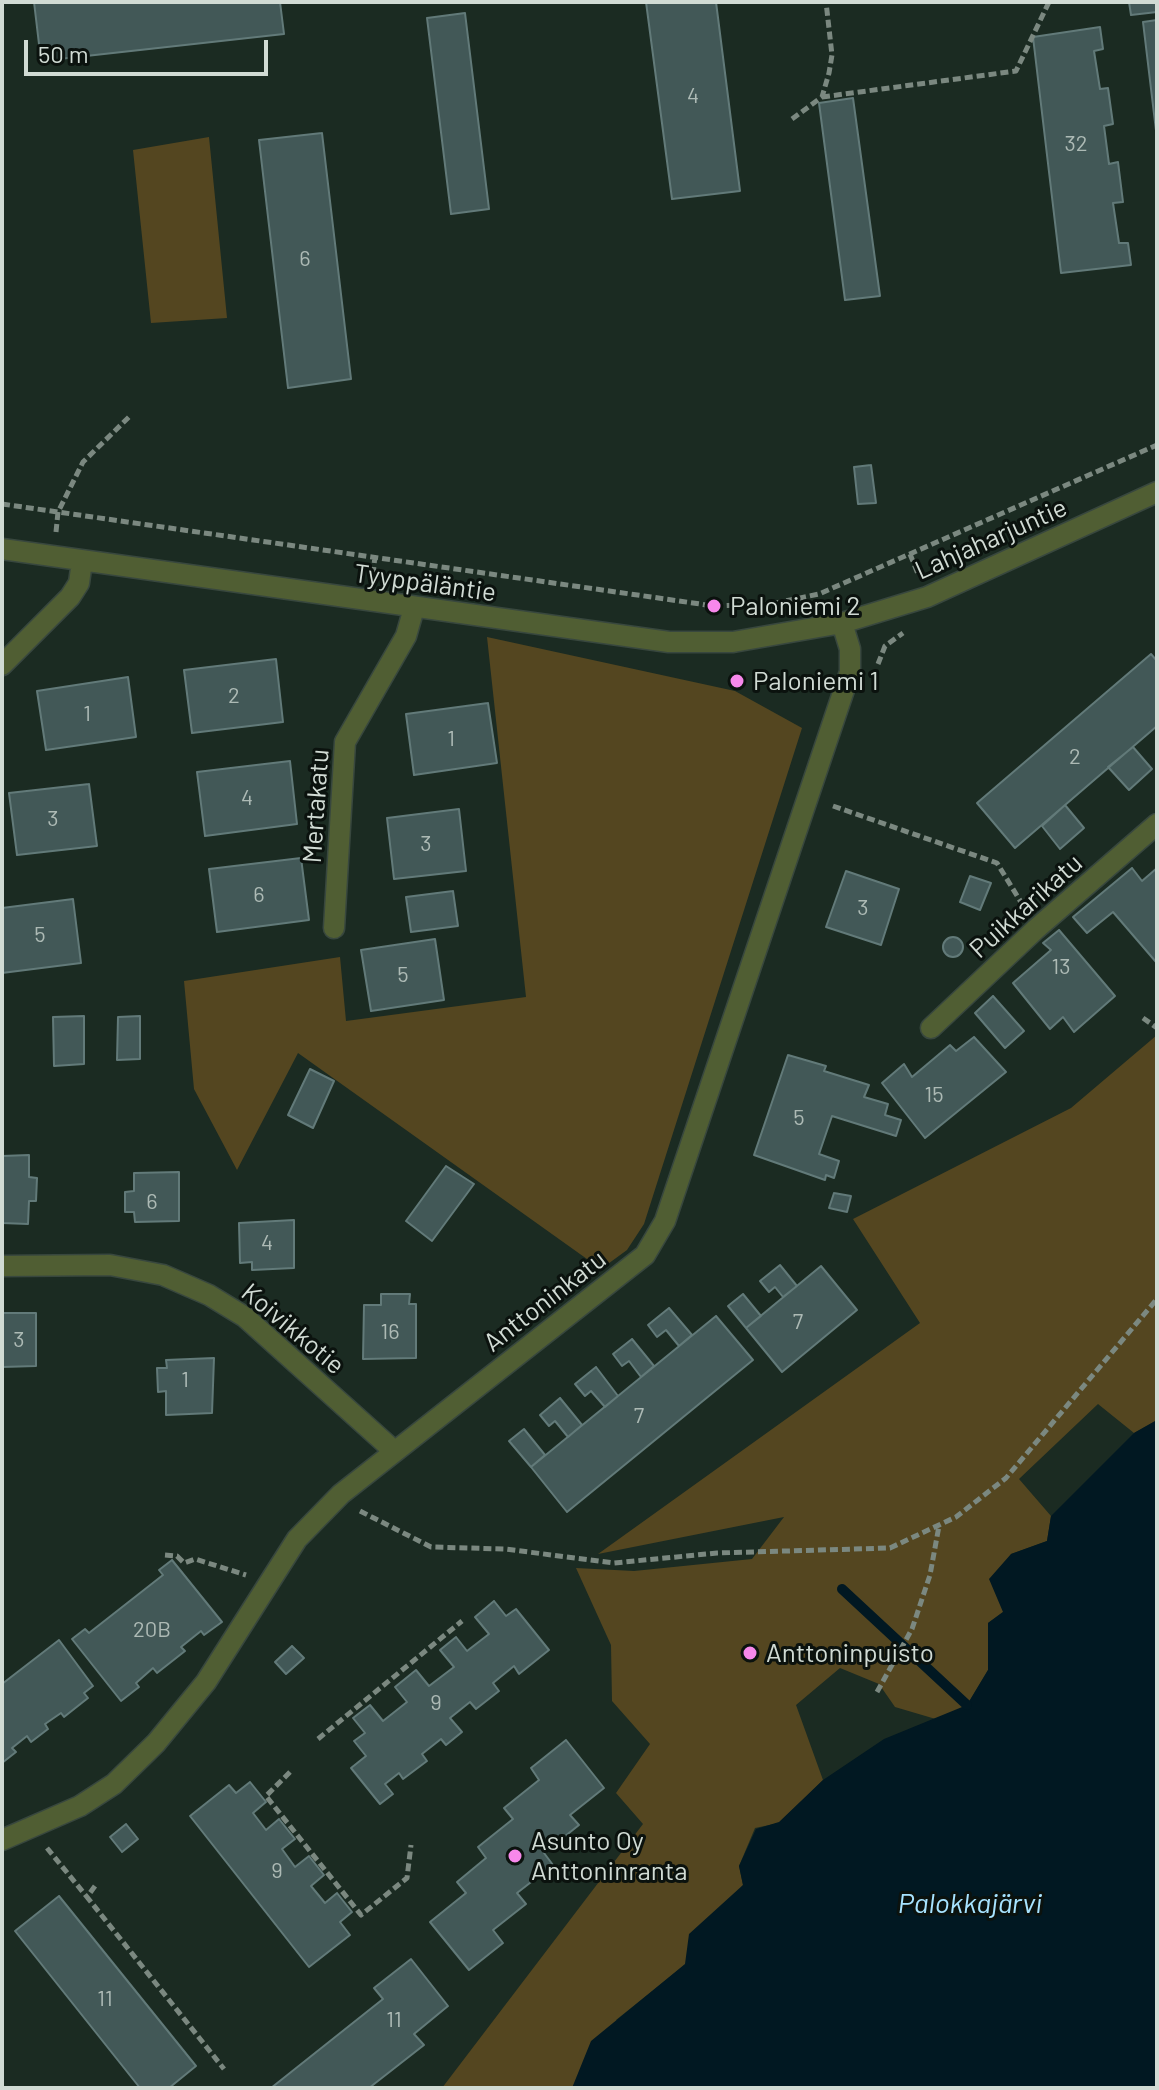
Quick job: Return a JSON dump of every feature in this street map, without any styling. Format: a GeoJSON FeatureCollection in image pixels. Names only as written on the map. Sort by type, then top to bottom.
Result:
{"type":"FeatureCollection","features":[{"type":"Feature","properties":{"kind":"street","name":"Lahjaharjuntie"},"geometry":{"type":"LineString","coordinates":[[842,623],[927,597],[1157,492]]}},
{"type":"Feature","properties":{"kind":"street","name":"Tyyppäläntie"},"geometry":{"type":"LineString","coordinates":[[2,549],[669,642],[733,642],[842,623]]}},
{"type":"Feature","properties":{"kind":"street"},"geometry":{"type":"LineString","coordinates":[[2,665],[70,597],[79,583],[82,561]]}},
{"type":"Feature","properties":{"kind":"street","name":"Mertakatu"},"geometry":{"type":"LineString","coordinates":[[334,928],[345,742],[406,636],[414,608]]}},
{"type":"Feature","properties":{"kind":"street","name":"Anttoninkatu"},"geometry":{"type":"LineString","coordinates":[[2,1840],[80,1806],[114,1784],[156,1743],[206,1682],[297,1539],[341,1494],[393,1450],[645,1255],[665,1221],[850,672],[850,649],[842,623]]}},
{"type":"Feature","properties":{"kind":"street","name":"Puikkarikatu"},"geometry":{"type":"LineString","coordinates":[[931,1028],[1036,929],[1157,824]]}},
{"type":"Feature","properties":{"kind":"street","name":"Koivikkotie"},"geometry":{"type":"LineString","coordinates":[[2,1266],[110,1265],[163,1275],[209,1295],[245,1317],[393,1450]]}},
{"type":"Feature","properties":{"kind":"path"},"geometry":{"type":"LineString","coordinates":[[822,97],[832,55],[826,2]]}},
{"type":"Feature","properties":{"kind":"path"},"geometry":{"type":"LineString","coordinates":[[792,119],[822,97],[1016,71],[1049,2]]}},
{"type":"Feature","properties":{"kind":"path"},"geometry":{"type":"LineString","coordinates":[[58,512],[83,462],[131,415]]}},
{"type":"Feature","properties":{"kind":"path"},"geometry":{"type":"LineString","coordinates":[[2,504],[714,606],[771,604],[819,594],[1157,445]]}},
{"type":"Feature","properties":{"kind":"path"},"geometry":{"type":"LineString","coordinates":[[830,805],[997,863],[1036,929]]}},
{"type":"Feature","properties":{"kind":"path"},"geometry":{"type":"LineString","coordinates":[[1143,1018],[1157,1028]]}},
{"type":"Feature","properties":{"kind":"path"},"geometry":{"type":"LineString","coordinates":[[360,1511],[431,1547],[505,1549],[614,1563],[717,1553],[890,1548],[956,1517],[1006,1478],[1157,1299]]}},
{"type":"Feature","properties":{"kind":"path"},"geometry":{"type":"LineString","coordinates":[[877,1692],[912,1629],[930,1575],[939,1525]]}},
{"type":"Feature","properties":{"kind":"path"},"geometry":{"type":"LineString","coordinates":[[165,1555],[177,1556],[184,1563],[195,1559],[252,1577]]}},
{"type":"Feature","properties":{"kind":"path"},"geometry":{"type":"LineString","coordinates":[[318,1739],[462,1621]]}},
{"type":"Feature","properties":{"kind":"path"},"geometry":{"type":"LineString","coordinates":[[290,1772],[266,1796],[361,1915],[407,1878],[411,1845]]}},
{"type":"Feature","properties":{"kind":"path"},"geometry":{"type":"LineString","coordinates":[[42,1842],[224,2069]]}},
{"type":"Feature","properties":{"kind":"path"},"geometry":{"type":"LineString","coordinates":[[87,1897],[95,1886]]}},
{"type":"Feature","properties":{"kind":"shaded area"},"geometry":{"type":"Polygon","coordinates":[[[209,137],[227,318],[151,323],[133,150],[209,137]]]}},
{"type":"Feature","properties":{"kind":"shaded area"},"geometry":{"type":"Polygon","coordinates":[[[487,637],[735,691],[802,728],[644,1224],[627,1250],[601,1269],[298,1053],[237,1170],[194,1089],[184,981],[340,957],[346,1021],[526,997],[487,637]]]}},
{"type":"Feature","properties":{"kind":"shaded area"},"geometry":{"type":"Polygon","coordinates":[[[1157,1035],[1157,1420],[1134,1433],[1098,1404],[1019,1479],[1051,1516],[1047,1541],[1011,1554],[1003,1612],[988,1623],[988,1670],[967,1705],[939,1720],[895,1707],[879,1684],[840,1668],[796,1705],[823,1780],[779,1823],[755,1828],[739,1866],[743,1885],[686,1964],[616,2020],[634,2031],[579,2088],[442,2088],[643,1824],[616,1793],[650,1744],[612,1701],[611,1645],[576,1568],[634,1571],[752,1559],[784,1517],[598,1554],[920,1323],[853,1219],[1071,1108],[1157,1035]]]}},
{"type":"Feature","properties":{"kind":"water","name":"Palokkajärvi"},"geometry":{"type":"Polygon","coordinates":[[[1157,1420],[1157,2088],[572,2088],[591,2041],[685,1964],[689,1934],[743,1885],[739,1866],[756,1829],[779,1822],[823,1780],[884,1739],[967,1705],[988,1670],[988,1623],[1003,1612],[989,1579],[1011,1554],[1047,1541],[1051,1516],[1134,1433],[1157,1420]]]}},
{"type":"Feature","properties":{"kind":"building"},"geometry":{"type":"Polygon","coordinates":[[[34,2],[280,2],[284,34],[41,61],[34,2]]]}},
{"type":"Feature","properties":{"kind":"building"},"geometry":{"type":"Polygon","coordinates":[[[646,2],[716,2],[740,191],[672,199],[646,2]]]}},
{"type":"Feature","properties":{"kind":"building"},"geometry":{"type":"Polygon","coordinates":[[[1129,2],[1156,2],[1157,12],[1131,15],[1129,2]]]}},
{"type":"Feature","properties":{"kind":"building"},"geometry":{"type":"Polygon","coordinates":[[[465,13],[489,209],[451,214],[427,18],[465,13]]]}},
{"type":"Feature","properties":{"kind":"building"},"geometry":{"type":"Polygon","coordinates":[[[1157,20],[1157,139],[1143,22],[1157,20]]]}},
{"type":"Feature","properties":{"kind":"building"},"geometry":{"type":"Polygon","coordinates":[[[1100,27],[1103,49],[1094,51],[1100,89],[1108,88],[1113,124],[1104,126],[1109,164],[1118,162],[1123,202],[1113,203],[1119,243],[1128,243],[1131,265],[1061,273],[1033,37],[1100,27]]]}},
{"type":"Feature","properties":{"kind":"building"},"geometry":{"type":"Polygon","coordinates":[[[853,98],[880,296],[845,300],[819,103],[853,98]]]}},
{"type":"Feature","properties":{"kind":"building"},"geometry":{"type":"Polygon","coordinates":[[[322,133],[351,379],[288,388],[259,140],[322,133]]]}},
{"type":"Feature","properties":{"kind":"building"},"geometry":{"type":"Polygon","coordinates":[[[871,465],[876,503],[858,504],[854,467],[871,465]]]}},
{"type":"Feature","properties":{"kind":"building"},"geometry":{"type":"Polygon","coordinates":[[[1151,654],[1157,661],[1157,726],[1015,848],[977,803],[1151,654]]]}},
{"type":"Feature","properties":{"kind":"building"},"geometry":{"type":"Polygon","coordinates":[[[276,659],[283,722],[192,733],[184,670],[276,659]]]}},
{"type":"Feature","properties":{"kind":"building"},"geometry":{"type":"Polygon","coordinates":[[[128,677],[136,737],[46,750],[37,691],[128,677]]]}},
{"type":"Feature","properties":{"kind":"building"},"geometry":{"type":"Polygon","coordinates":[[[488,703],[497,763],[414,775],[406,714],[488,703]]]}},
{"type":"Feature","properties":{"kind":"building"},"geometry":{"type":"Polygon","coordinates":[[[1133,747],[1152,769],[1129,790],[1108,767],[1133,747]]]}},
{"type":"Feature","properties":{"kind":"building"},"geometry":{"type":"Polygon","coordinates":[[[290,761],[297,824],[205,836],[197,772],[290,761]]]}},
{"type":"Feature","properties":{"kind":"building"},"geometry":{"type":"Polygon","coordinates":[[[89,784],[97,846],[17,855],[9,793],[89,784]]]}},
{"type":"Feature","properties":{"kind":"building"},"geometry":{"type":"Polygon","coordinates":[[[1065,805],[1084,828],[1060,849],[1042,826],[1065,805]]]}},
{"type":"Feature","properties":{"kind":"building"},"geometry":{"type":"Polygon","coordinates":[[[459,809],[466,871],[394,879],[387,818],[459,809]]]}},
{"type":"Feature","properties":{"kind":"building"},"geometry":{"type":"Polygon","coordinates":[[[301,858],[309,920],[217,932],[209,869],[301,858]]]}},
{"type":"Feature","properties":{"kind":"building"},"geometry":{"type":"Polygon","coordinates":[[[1132,868],[1142,881],[1157,868],[1156,962],[1113,912],[1087,933],[1073,917],[1132,868]]]}},
{"type":"Feature","properties":{"kind":"building"},"geometry":{"type":"Polygon","coordinates":[[[846,871],[899,889],[881,945],[826,927],[846,871]]]}},
{"type":"Feature","properties":{"kind":"building"},"geometry":{"type":"Polygon","coordinates":[[[970,876],[991,883],[980,910],[960,902],[970,876]]]}},
{"type":"Feature","properties":{"kind":"building"},"geometry":{"type":"Polygon","coordinates":[[[453,891],[458,926],[411,932],[406,897],[453,891]]]}},
{"type":"Feature","properties":{"kind":"building"},"geometry":{"type":"Polygon","coordinates":[[[73,899],[81,963],[2,973],[2,908],[73,899]]]}},
{"type":"Feature","properties":{"kind":"building"},"geometry":{"type":"Polygon","coordinates":[[[1059,930],[1115,996],[1074,1032],[1063,1017],[1050,1029],[1013,983],[1051,950],[1043,943],[1059,930]]]}},
{"type":"Feature","properties":{"kind":"building"},"geometry":{"type":"Polygon","coordinates":[[[953,937],[960,940],[963,947],[960,954],[953,957],[946,954],[943,947],[946,940],[953,937]]]}},
{"type":"Feature","properties":{"kind":"building"},"geometry":{"type":"Polygon","coordinates":[[[435,939],[444,1000],[371,1011],[361,950],[435,939]]]}},
{"type":"Feature","properties":{"kind":"building"},"geometry":{"type":"Polygon","coordinates":[[[993,996],[1024,1031],[1005,1048],[975,1013],[993,996]]]}},
{"type":"Feature","properties":{"kind":"building"},"geometry":{"type":"Polygon","coordinates":[[[84,1016],[84,1064],[54,1066],[53,1017],[84,1016]]]}},
{"type":"Feature","properties":{"kind":"building"},"geometry":{"type":"Polygon","coordinates":[[[140,1016],[140,1059],[117,1060],[118,1017],[140,1016]]]}},
{"type":"Feature","properties":{"kind":"building"},"geometry":{"type":"Polygon","coordinates":[[[974,1037],[1006,1072],[925,1138],[882,1083],[904,1064],[912,1077],[950,1045],[956,1051],[974,1037]]]}},
{"type":"Feature","properties":{"kind":"building"},"geometry":{"type":"Polygon","coordinates":[[[788,1055],[826,1066],[824,1071],[869,1085],[864,1097],[888,1104],[885,1115],[901,1120],[896,1136],[832,1116],[819,1154],[839,1161],[834,1178],[826,1175],[825,1180],[754,1155],[788,1055]]]}},
{"type":"Feature","properties":{"kind":"building"},"geometry":{"type":"Polygon","coordinates":[[[310,1069],[334,1081],[313,1128],[288,1115],[310,1069]]]}},
{"type":"Feature","properties":{"kind":"building"},"geometry":{"type":"Polygon","coordinates":[[[29,1155],[29,1177],[37,1178],[36,1201],[29,1201],[28,1224],[2,1223],[2,1156],[29,1155]]]}},
{"type":"Feature","properties":{"kind":"building"},"geometry":{"type":"Polygon","coordinates":[[[446,1166],[474,1184],[432,1241],[406,1221],[446,1166]]]}},
{"type":"Feature","properties":{"kind":"building"},"geometry":{"type":"Polygon","coordinates":[[[179,1172],[179,1221],[135,1222],[134,1212],[125,1212],[125,1192],[134,1191],[134,1173],[179,1172]]]}},
{"type":"Feature","properties":{"kind":"building"},"geometry":{"type":"Polygon","coordinates":[[[834,1193],[851,1196],[847,1212],[829,1208],[834,1193]]]}},
{"type":"Feature","properties":{"kind":"building"},"geometry":{"type":"Polygon","coordinates":[[[294,1220],[294,1268],[252,1270],[252,1262],[240,1263],[239,1223],[294,1220]]]}},
{"type":"Feature","properties":{"kind":"building"},"geometry":{"type":"Polygon","coordinates":[[[780,1265],[797,1286],[783,1297],[775,1287],[769,1292],[760,1281],[780,1265]]]}},
{"type":"Feature","properties":{"kind":"building"},"geometry":{"type":"Polygon","coordinates":[[[821,1266],[857,1310],[782,1372],[746,1328],[821,1266]]]}},
{"type":"Feature","properties":{"kind":"building"},"geometry":{"type":"Polygon","coordinates":[[[381,1294],[410,1294],[409,1304],[416,1304],[416,1358],[363,1359],[364,1305],[381,1305],[381,1294]]]}},
{"type":"Feature","properties":{"kind":"building"},"geometry":{"type":"Polygon","coordinates":[[[743,1294],[761,1316],[746,1328],[728,1306],[743,1294]]]}},
{"type":"Feature","properties":{"kind":"building"},"geometry":{"type":"Polygon","coordinates":[[[669,1308],[692,1335],[679,1346],[666,1330],[657,1337],[648,1325],[669,1308]]]}},
{"type":"Feature","properties":{"kind":"building"},"geometry":{"type":"Polygon","coordinates":[[[2,1313],[36,1313],[36,1366],[2,1367],[2,1313]]]}},
{"type":"Feature","properties":{"kind":"building"},"geometry":{"type":"Polygon","coordinates":[[[716,1316],[753,1360],[567,1512],[531,1467],[716,1316]]]}},
{"type":"Feature","properties":{"kind":"building"},"geometry":{"type":"Polygon","coordinates":[[[632,1339],[654,1366],[641,1377],[629,1361],[622,1366],[613,1354],[632,1339]]]}},
{"type":"Feature","properties":{"kind":"building"},"geometry":{"type":"Polygon","coordinates":[[[214,1358],[212,1413],[166,1415],[166,1391],[158,1392],[157,1368],[167,1368],[166,1360],[214,1358]]]}},
{"type":"Feature","properties":{"kind":"building"},"geometry":{"type":"Polygon","coordinates":[[[596,1367],[618,1396],[605,1407],[591,1391],[585,1396],[575,1384],[596,1367]]]}},
{"type":"Feature","properties":{"kind":"building"},"geometry":{"type":"Polygon","coordinates":[[[560,1398],[582,1425],[568,1437],[555,1421],[549,1426],[540,1415],[560,1398]]]}},
{"type":"Feature","properties":{"kind":"building"},"geometry":{"type":"Polygon","coordinates":[[[524,1429],[545,1455],[531,1467],[509,1441],[524,1429]]]}},
{"type":"Feature","properties":{"kind":"building"},"geometry":{"type":"Polygon","coordinates":[[[172,1560],[222,1622],[204,1635],[201,1631],[181,1647],[185,1651],[157,1673],[153,1668],[136,1683],[139,1687],[121,1701],[72,1639],[85,1629],[89,1633],[163,1575],[159,1570],[172,1560]]]}},
{"type":"Feature","properties":{"kind":"building"},"geometry":{"type":"Polygon","coordinates":[[[494,1601],[506,1616],[516,1609],[549,1650],[519,1674],[514,1666],[493,1683],[499,1691],[476,1709],[470,1702],[450,1718],[462,1732],[446,1745],[441,1739],[422,1754],[427,1761],[403,1779],[399,1773],[385,1784],[393,1794],[380,1804],[351,1768],[366,1756],[354,1741],[365,1733],[353,1718],[370,1705],[383,1721],[407,1702],[395,1687],[416,1670],[429,1686],[454,1667],[440,1650],[456,1637],[467,1651],[489,1634],[475,1617],[494,1601]]]}},
{"type":"Feature","properties":{"kind":"building"},"geometry":{"type":"Polygon","coordinates":[[[59,1640],[93,1686],[84,1693],[88,1698],[64,1717],[61,1713],[45,1724],[48,1729],[31,1742],[27,1736],[12,1748],[16,1752],[2,1763],[2,1684],[59,1640]]]}},
{"type":"Feature","properties":{"kind":"building"},"geometry":{"type":"Polygon","coordinates":[[[292,1646],[304,1658],[286,1674],[275,1662],[292,1646]]]}},
{"type":"Feature","properties":{"kind":"building","name":"Asunto Oy Anttoninranta"},"geometry":{"type":"Polygon","coordinates":[[[566,1740],[604,1788],[570,1815],[579,1825],[544,1853],[553,1865],[517,1893],[526,1904],[493,1930],[503,1943],[469,1970],[430,1922],[466,1893],[457,1882],[486,1858],[478,1847],[513,1819],[504,1808],[539,1780],[531,1768],[566,1740]]]}},
{"type":"Feature","properties":{"kind":"building"},"geometry":{"type":"Polygon","coordinates":[[[250,1782],[266,1802],[253,1813],[266,1830],[279,1819],[295,1839],[282,1849],[295,1867],[309,1856],[324,1875],[311,1886],[325,1903],[337,1893],[352,1912],[340,1922],[350,1935],[309,1967],[190,1816],[229,1785],[236,1793],[250,1782]]]}},
{"type":"Feature","properties":{"kind":"building"},"geometry":{"type":"Polygon","coordinates":[[[126,1824],[138,1839],[122,1852],[110,1837],[126,1824]]]}},
{"type":"Feature","properties":{"kind":"building"},"geometry":{"type":"Polygon","coordinates":[[[59,1896],[196,2066],[169,2088],[140,2088],[15,1931],[59,1896]]]}},
{"type":"Feature","properties":{"kind":"building"},"geometry":{"type":"Polygon","coordinates":[[[411,1959],[448,2006],[414,2034],[424,2045],[369,2088],[271,2088],[383,1999],[374,1988],[411,1959]]]}},
{"type":"Feature","properties":{"kind":"waterway"},"geometry":{"type":"LineString","coordinates":[[842,1589],[967,1705]]}},
{"type":"Feature","properties":{"kind":"place","name":"Paloniemi 2"},"geometry":{"type":"Point","coordinates":[714,606]}},
{"type":"Feature","properties":{"kind":"place","name":"Paloniemi 1"},"geometry":{"type":"Point","coordinates":[737,681]}},
{"type":"Feature","properties":{"kind":"place","name":"Anttoninpuisto"},"geometry":{"type":"Point","coordinates":[750,1653]}},
{"type":"Feature","properties":{"kind":"place","name":"Asunto Oy Anttoninranta"},"geometry":{"type":"Point","coordinates":[515,1856]}}]}
